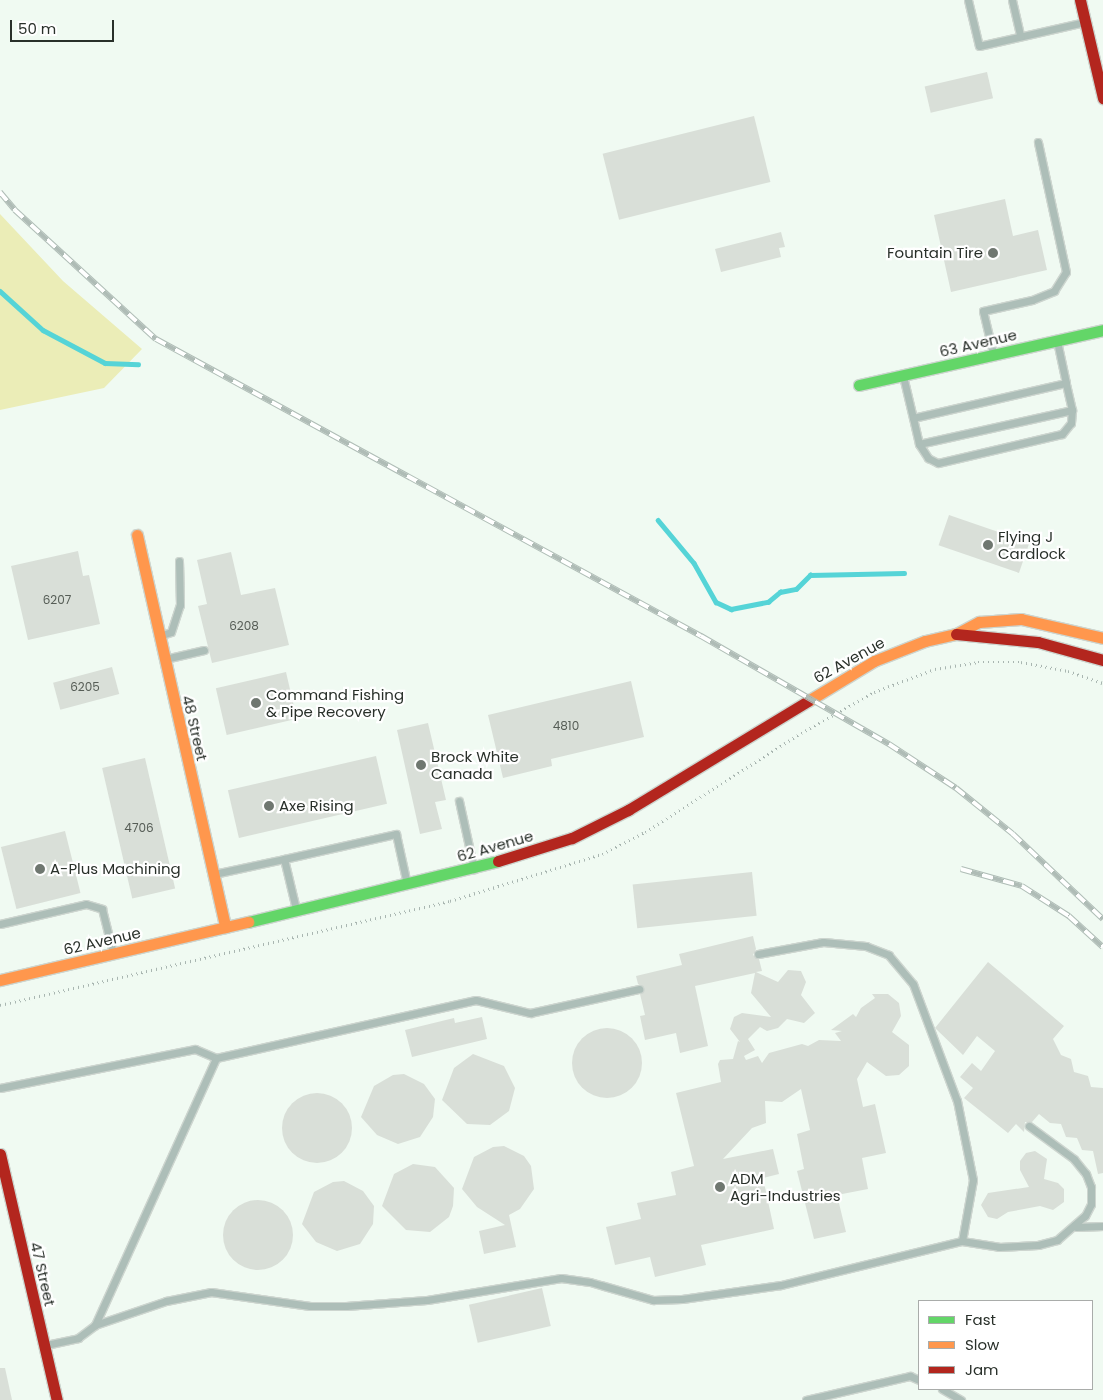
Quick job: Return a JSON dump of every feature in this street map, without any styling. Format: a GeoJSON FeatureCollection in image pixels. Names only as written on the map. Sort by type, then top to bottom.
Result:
{"type":"FeatureCollection","features":[{"type":"Feature","properties":{"kind":"main road"},"geometry":{"type":"LineString","coordinates":[[1080,0],[1103,98]]}},
{"type":"Feature","properties":{"kind":"main road","name":"63 Avenue"},"geometry":{"type":"LineString","coordinates":[[859,385],[1103,330]]}},
{"type":"Feature","properties":{"kind":"main road","name":"48 Street"},"geometry":{"type":"LineString","coordinates":[[138,535],[163,659],[225,927]]}},
{"type":"Feature","properties":{"kind":"main road","name":"62 Avenue"},"geometry":{"type":"LineString","coordinates":[[0,980],[408,885],[536,851],[603,824],[874,661],[908,647],[956,634],[979,622],[1021,619],[1103,638]]}},
{"type":"Feature","properties":{"kind":"main road","name":"62 Avenue"},"geometry":{"type":"LineString","coordinates":[[956,634],[1038,642],[1103,660]]}},
{"type":"Feature","properties":{"kind":"main road","name":"47 Street"},"geometry":{"type":"LineString","coordinates":[[0,1154],[57,1400]]}},
{"type":"Feature","properties":{"kind":"lane"},"geometry":{"type":"LineString","coordinates":[[968,0],[979,46],[1085,22]]}},
{"type":"Feature","properties":{"kind":"lane"},"geometry":{"type":"LineString","coordinates":[[1012,0],[1020,36]]}},
{"type":"Feature","properties":{"kind":"lane"},"geometry":{"type":"LineString","coordinates":[[994,355],[983,311],[1032,300],[1054,291],[1066,272],[1038,142]]}},
{"type":"Feature","properties":{"kind":"lane"},"geometry":{"type":"LineString","coordinates":[[903,376],[919,444],[928,458],[938,463],[1062,434],[1071,423],[1072,410],[1057,341]]}},
{"type":"Feature","properties":{"kind":"lane"},"geometry":{"type":"LineString","coordinates":[[913,418],[1066,383]]}},
{"type":"Feature","properties":{"kind":"lane"},"geometry":{"type":"LineString","coordinates":[[919,444],[1072,410]]}},
{"type":"Feature","properties":{"kind":"lane"},"geometry":{"type":"LineString","coordinates":[[158,636],[171,632],[180,605],[179,561]]}},
{"type":"Feature","properties":{"kind":"lane"},"geometry":{"type":"LineString","coordinates":[[163,659],[204,650]]}},
{"type":"Feature","properties":{"kind":"lane"},"geometry":{"type":"LineString","coordinates":[[459,801],[474,869]]}},
{"type":"Feature","properties":{"kind":"lane"},"geometry":{"type":"LineString","coordinates":[[213,875],[396,834],[408,885]]}},
{"type":"Feature","properties":{"kind":"lane"},"geometry":{"type":"LineString","coordinates":[[284,859],[297,910]]}},
{"type":"Feature","properties":{"kind":"lane"},"geometry":{"type":"LineString","coordinates":[[0,924],[86,904],[102,909],[113,953]]}},
{"type":"Feature","properties":{"kind":"lane"},"geometry":{"type":"LineString","coordinates":[[758,954],[823,942],[866,946],[889,955],[913,984],[957,1101],[973,1180],[962,1241]]}},
{"type":"Feature","properties":{"kind":"lane"},"geometry":{"type":"LineString","coordinates":[[0,1088],[195,1049],[216,1058],[476,1000],[530,1013],[639,989]]}},
{"type":"Feature","properties":{"kind":"lane"},"geometry":{"type":"LineString","coordinates":[[95,1325],[216,1058]]}},
{"type":"Feature","properties":{"kind":"lane"},"geometry":{"type":"LineString","coordinates":[[45,1346],[78,1338],[95,1325],[166,1300],[211,1292],[310,1306],[346,1306],[427,1300],[561,1278],[590,1282],[652,1300],[682,1299],[781,1285],[962,1241],[999,1248],[1038,1245],[1057,1240],[1076,1227],[1091,1204],[1091,1187],[1086,1174],[1074,1159],[1029,1126]]}},
{"type":"Feature","properties":{"kind":"lane"},"geometry":{"type":"LineString","coordinates":[[1076,1227],[1103,1226]]}},
{"type":"Feature","properties":{"kind":"lane"},"geometry":{"type":"LineString","coordinates":[[806,1400],[910,1376],[918,1380]]}},
{"type":"Feature","properties":{"kind":"lane"},"geometry":{"type":"LineString","coordinates":[[944,1390],[960,1400]]}},
{"type":"Feature","properties":{"kind":"green space"},"geometry":{"type":"Polygon","coordinates":[[[0,214],[63,281],[142,349],[104,388],[0,410],[0,214]]]}},
{"type":"Feature","properties":{"kind":"building"},"geometry":{"type":"Polygon","coordinates":[[[987,72],[993,98],[931,113],[925,86],[987,72]]]}},
{"type":"Feature","properties":{"kind":"building"},"geometry":{"type":"Polygon","coordinates":[[[754,116],[770,182],[619,220],[603,154],[754,116]]]}},
{"type":"Feature","properties":{"kind":"building","name":"Fountain Tire"},"geometry":{"type":"Polygon","coordinates":[[[1005,199],[1013,236],[1038,230],[1047,270],[951,292],[934,215],[1005,199]]]}},
{"type":"Feature","properties":{"kind":"building"},"geometry":{"type":"Polygon","coordinates":[[[781,232],[785,247],[779,248],[781,257],[721,272],[715,249],[781,232]]]}},
{"type":"Feature","properties":{"kind":"building"},"geometry":{"type":"Polygon","coordinates":[[[949,515],[1029,543],[1019,573],[939,545],[949,515]]]}},
{"type":"Feature","properties":{"kind":"building"},"geometry":{"type":"Polygon","coordinates":[[[78,551],[83,576],[89,575],[100,624],[28,640],[11,566],[78,551]]]}},
{"type":"Feature","properties":{"kind":"building"},"geometry":{"type":"Polygon","coordinates":[[[231,552],[241,595],[275,588],[289,645],[212,663],[198,606],[207,604],[197,560],[231,552]]]}},
{"type":"Feature","properties":{"kind":"building"},"geometry":{"type":"Polygon","coordinates":[[[112,667],[119,694],[60,710],[53,683],[112,667]]]}},
{"type":"Feature","properties":{"kind":"building","name":"Command Fishing & Pipe Recovery"},"geometry":{"type":"Polygon","coordinates":[[[286,672],[297,719],[227,735],[216,688],[286,672]]]}},
{"type":"Feature","properties":{"kind":"building"},"geometry":{"type":"Polygon","coordinates":[[[631,681],[644,737],[551,759],[552,766],[503,778],[488,715],[631,681]]]}},
{"type":"Feature","properties":{"kind":"building","name":"Brock White Canada"},"geometry":{"type":"Polygon","coordinates":[[[428,723],[446,800],[435,802],[442,829],[420,834],[397,730],[428,723]]]}},
{"type":"Feature","properties":{"kind":"building"},"geometry":{"type":"Polygon","coordinates":[[[376,756],[387,804],[239,838],[228,790],[376,756]]]}},
{"type":"Feature","properties":{"kind":"building"},"geometry":{"type":"Polygon","coordinates":[[[145,758],[175,889],[132,898],[102,768],[145,758]]]}},
{"type":"Feature","properties":{"kind":"building","name":"A-Plus Machining"},"geometry":{"type":"Polygon","coordinates":[[[65,831],[80,893],[16,909],[1,847],[65,831]]]}},
{"type":"Feature","properties":{"kind":"building"},"geometry":{"type":"Polygon","coordinates":[[[752,872],[757,916],[637,928],[633,885],[752,872]]]}},
{"type":"Feature","properties":{"kind":"building"},"geometry":{"type":"Polygon","coordinates":[[[753,936],[756,949],[753,955],[759,959],[762,971],[756,972],[778,982],[788,970],[801,971],[806,982],[801,995],[815,1013],[804,1023],[787,1019],[778,1028],[767,1031],[760,1027],[748,1039],[755,1050],[744,1056],[746,1060],[758,1056],[762,1063],[769,1053],[802,1044],[808,1046],[819,1040],[841,1041],[835,1033],[842,1031],[831,1030],[853,1014],[856,1017],[861,1008],[875,998],[872,994],[888,994],[899,1003],[901,1016],[892,1032],[909,1045],[909,1066],[899,1075],[886,1076],[867,1062],[857,1079],[863,1107],[875,1104],[886,1153],[862,1158],[868,1189],[837,1195],[846,1232],[814,1239],[797,1171],[804,1169],[797,1134],[810,1130],[801,1089],[782,1102],[765,1101],[766,1123],[752,1128],[723,1159],[773,1149],[779,1174],[763,1178],[774,1229],[701,1245],[706,1265],[655,1277],[650,1257],[615,1265],[606,1227],[641,1219],[637,1203],[676,1195],[671,1172],[694,1166],[676,1093],[721,1082],[718,1064],[720,1060],[733,1059],[738,1041],[740,1042],[730,1029],[734,1017],[742,1013],[771,1017],[751,993],[755,973],[695,986],[708,1046],[680,1053],[676,1033],[645,1040],[640,1016],[645,1015],[640,994],[644,988],[638,984],[636,976],[682,965],[679,954],[753,936]]]}},
{"type":"Feature","properties":{"kind":"building"},"geometry":{"type":"Polygon","coordinates":[[[988,962],[1064,1026],[1053,1039],[1061,1055],[1071,1059],[1074,1072],[1088,1076],[1091,1087],[1103,1088],[1103,1173],[1098,1174],[1093,1151],[1082,1150],[1077,1138],[1066,1137],[1061,1124],[1050,1123],[1039,1114],[1032,1122],[1025,1122],[1024,1132],[1016,1124],[1008,1133],[964,1098],[973,1088],[960,1077],[972,1063],[981,1071],[995,1051],[977,1036],[963,1055],[935,1028],[988,962]]]}},
{"type":"Feature","properties":{"kind":"building"},"geometry":{"type":"Polygon","coordinates":[[[482,1017],[487,1039],[412,1057],[405,1030],[454,1018],[455,1023],[482,1017]]]}},
{"type":"Feature","properties":{"kind":"building"},"geometry":{"type":"Polygon","coordinates":[[[607,1028],[626,1034],[636,1044],[642,1063],[636,1082],[626,1092],[607,1098],[588,1092],[578,1082],[572,1063],[578,1044],[588,1034],[607,1028]]]}},
{"type":"Feature","properties":{"kind":"building"},"geometry":{"type":"Polygon","coordinates":[[[473,1054],[504,1066],[515,1088],[509,1111],[490,1125],[467,1124],[442,1100],[454,1068],[473,1054]]]}},
{"type":"Feature","properties":{"kind":"building"},"geometry":{"type":"Polygon","coordinates":[[[404,1074],[424,1084],[435,1099],[433,1117],[420,1137],[398,1144],[377,1135],[361,1117],[374,1086],[393,1075],[404,1074]]]}},
{"type":"Feature","properties":{"kind":"building"},"geometry":{"type":"Polygon","coordinates":[[[317,1093],[336,1099],[346,1109],[352,1128],[346,1147],[336,1157],[317,1163],[298,1157],[288,1147],[282,1128],[288,1109],[298,1099],[317,1093]]]}},
{"type":"Feature","properties":{"kind":"building"},"geometry":{"type":"Polygon","coordinates":[[[504,1146],[524,1156],[531,1166],[534,1189],[520,1209],[509,1215],[516,1247],[484,1254],[479,1231],[505,1225],[477,1207],[462,1189],[474,1157],[493,1147],[504,1146]]]}},
{"type":"Feature","properties":{"kind":"building"},"geometry":{"type":"Polygon","coordinates":[[[1035,1151],[1047,1159],[1044,1179],[1058,1183],[1064,1189],[1064,1202],[1053,1210],[1040,1206],[1008,1212],[997,1219],[988,1217],[981,1205],[988,1193],[1029,1187],[1020,1170],[1020,1161],[1026,1153],[1035,1151]]]}},
{"type":"Feature","properties":{"kind":"building"},"geometry":{"type":"Polygon","coordinates":[[[413,1164],[435,1167],[454,1188],[453,1206],[449,1217],[430,1232],[406,1230],[382,1206],[394,1174],[413,1164]]]}},
{"type":"Feature","properties":{"kind":"building"},"geometry":{"type":"Polygon","coordinates":[[[344,1181],[363,1191],[374,1206],[373,1224],[360,1244],[337,1251],[316,1242],[302,1224],[314,1192],[333,1182],[344,1181]]]}},
{"type":"Feature","properties":{"kind":"building"},"geometry":{"type":"Polygon","coordinates":[[[258,1200],[277,1206],[287,1216],[293,1235],[287,1254],[277,1264],[258,1270],[239,1264],[229,1254],[223,1235],[229,1216],[239,1206],[258,1200]]]}},
{"type":"Feature","properties":{"kind":"building"},"geometry":{"type":"Polygon","coordinates":[[[542,1288],[551,1326],[478,1343],[469,1305],[542,1288]]]}},
{"type":"Feature","properties":{"kind":"building"},"geometry":{"type":"Polygon","coordinates":[[[0,1368],[5,1368],[12,1400],[0,1400],[0,1368]]]}},
{"type":"Feature","properties":{"kind":"waterway"},"geometry":{"type":"LineString","coordinates":[[0,291],[43,330],[105,363],[138,364]]}},
{"type":"Feature","properties":{"kind":"waterway"},"geometry":{"type":"LineString","coordinates":[[658,520],[694,563],[716,602],[731,609],[768,602],[780,592],[796,589],[810,575],[904,573]]}},
{"type":"Feature","properties":{"kind":"railway"},"geometry":{"type":"LineString","coordinates":[[0,192],[15,210],[156,339],[701,636],[889,744],[956,788],[1013,834],[1103,919]]}},
{"type":"Feature","properties":{"kind":"railway"},"geometry":{"type":"LineString","coordinates":[[961,869],[1022,886],[1069,916],[1103,947]]}},
{"type":"Feature","properties":{"kind":"traffic: fast"},"geometry":{"type":"LineString","coordinates":[[859,385],[1103,330]]}},
{"type":"Feature","properties":{"kind":"traffic: fast"},"geometry":{"type":"LineString","coordinates":[[248,922],[498,861]]}},
{"type":"Feature","properties":{"kind":"traffic: slow"},"geometry":{"type":"LineString","coordinates":[[137,535],[225,927]]}},
{"type":"Feature","properties":{"kind":"traffic: slow"},"geometry":{"type":"LineString","coordinates":[[808,701],[874,661],[925,641],[956,634],[979,622],[1021,619],[1103,638]]}},
{"type":"Feature","properties":{"kind":"traffic: slow"},"geometry":{"type":"LineString","coordinates":[[0,980],[248,922]]}},
{"type":"Feature","properties":{"kind":"traffic: jam"},"geometry":{"type":"LineString","coordinates":[[1080,0],[1103,98]]}},
{"type":"Feature","properties":{"kind":"traffic: jam"},"geometry":{"type":"LineString","coordinates":[[956,634],[1038,642],[1103,660]]}},
{"type":"Feature","properties":{"kind":"traffic: jam"},"geometry":{"type":"LineString","coordinates":[[498,861],[572,838],[628,810],[808,701]]}},
{"type":"Feature","properties":{"kind":"traffic: jam"},"geometry":{"type":"LineString","coordinates":[[0,1154],[57,1400]]}},
{"type":"Feature","properties":{"kind":"place","name":"Fountain Tire"},"geometry":{"type":"Point","coordinates":[993,253]}},
{"type":"Feature","properties":{"kind":"place","name":"Flying J Cardlock"},"geometry":{"type":"Point","coordinates":[988,545]}},
{"type":"Feature","properties":{"kind":"place","name":"Command Fishing & Pipe Recovery"},"geometry":{"type":"Point","coordinates":[256,703]}},
{"type":"Feature","properties":{"kind":"place","name":"Brock White Canada"},"geometry":{"type":"Point","coordinates":[421,765]}},
{"type":"Feature","properties":{"kind":"place","name":"Axe Rising"},"geometry":{"type":"Point","coordinates":[269,806]}},
{"type":"Feature","properties":{"kind":"place","name":"A-Plus Machining"},"geometry":{"type":"Point","coordinates":[40,869]}},
{"type":"Feature","properties":{"kind":"place","name":"ADM Agri-Industries"},"geometry":{"type":"Point","coordinates":[720,1187]}}]}
